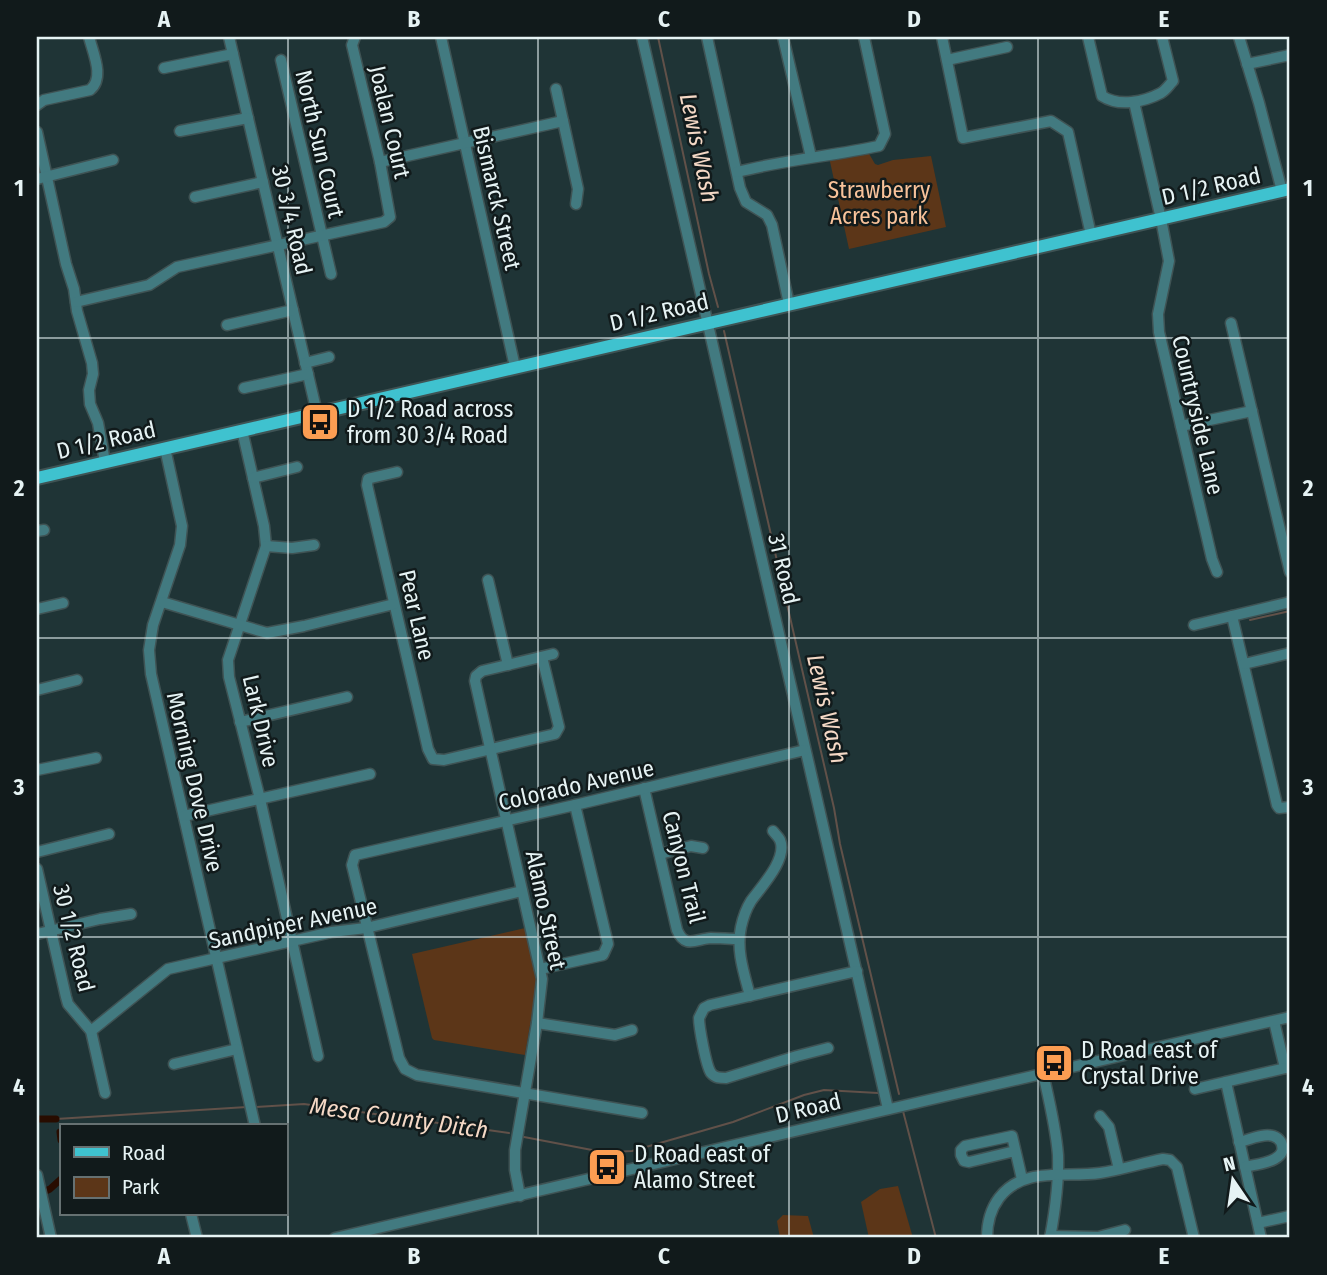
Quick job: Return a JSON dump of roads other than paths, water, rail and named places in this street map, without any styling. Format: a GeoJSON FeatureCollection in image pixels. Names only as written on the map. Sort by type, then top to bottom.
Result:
{"type":"FeatureCollection","features":[{"type":"Feature","properties":{"kind":"main road","name":"D 1/2 Road"},"geometry":{"type":"LineString","coordinates":[[37,478],[1286,190]]}},
{"type":"Feature","properties":{"kind":"street"},"geometry":{"type":"LineString","coordinates":[[37,104],[90,90],[96,85],[97,70],[89,37]]}},
{"type":"Feature","properties":{"kind":"street","name":"30 3/4 Road"},"geometry":{"type":"LineString","coordinates":[[229,37],[317,412]]}},
{"type":"Feature","properties":{"kind":"street","name":"Joalan Court"},"geometry":{"type":"LineString","coordinates":[[322,236],[384,222],[390,217],[380,162],[352,45],[355,37]]}},
{"type":"Feature","properties":{"kind":"street","name":"Bismarck Street"},"geometry":{"type":"LineString","coordinates":[[441,37],[514,367]]}},
{"type":"Feature","properties":{"kind":"street","name":"31 Road"},"geometry":{"type":"LineString","coordinates":[[642,37],[888,1109]]}},
{"type":"Feature","properties":{"kind":"street"},"geometry":{"type":"LineString","coordinates":[[706,37],[740,188],[746,202],[766,215],[772,225],[789,304]]}},
{"type":"Feature","properties":{"kind":"street"},"geometry":{"type":"LineString","coordinates":[[783,37],[811,157]]}},
{"type":"Feature","properties":{"kind":"street"},"geometry":{"type":"LineString","coordinates":[[737,172],[879,146],[885,134],[864,37]]}},
{"type":"Feature","properties":{"kind":"street"},"geometry":{"type":"LineString","coordinates":[[942,37],[963,138],[1051,121],[1068,132],[1091,235]]}},
{"type":"Feature","properties":{"kind":"street"},"geometry":{"type":"LineString","coordinates":[[1088,37],[1102,96],[1109,101],[1134,102],[1164,92],[1173,81],[1162,37]]}},
{"type":"Feature","properties":{"kind":"street"},"geometry":{"type":"LineString","coordinates":[[1239,37],[1286,190]]}},
{"type":"Feature","properties":{"kind":"street"},"geometry":{"type":"LineString","coordinates":[[947,60],[1007,47]]}},
{"type":"Feature","properties":{"kind":"street"},"geometry":{"type":"LineString","coordinates":[[164,68],[233,54]]}},
{"type":"Feature","properties":{"kind":"street"},"geometry":{"type":"LineString","coordinates":[[1247,64],[1290,55]]}},
{"type":"Feature","properties":{"kind":"street","name":"North Sun Court"},"geometry":{"type":"LineString","coordinates":[[281,60],[331,274]]}},
{"type":"Feature","properties":{"kind":"street"},"geometry":{"type":"LineString","coordinates":[[556,89],[578,189],[576,204]]}},
{"type":"Feature","properties":{"kind":"street","name":"Countryside Lane"},"geometry":{"type":"LineString","coordinates":[[1134,102],[1169,261],[1158,323],[1217,572]]}},
{"type":"Feature","properties":{"kind":"street"},"geometry":{"type":"LineString","coordinates":[[180,131],[248,118]]}},
{"type":"Feature","properties":{"kind":"street"},"geometry":{"type":"LineString","coordinates":[[380,162],[563,121]]}},
{"type":"Feature","properties":{"kind":"street"},"geometry":{"type":"LineString","coordinates":[[37,132],[42,178],[60,234],[74,289],[76,311],[92,363],[90,404],[98,423],[105,462]]}},
{"type":"Feature","properties":{"kind":"street"},"geometry":{"type":"LineString","coordinates":[[42,178],[113,160]]}},
{"type":"Feature","properties":{"kind":"street"},"geometry":{"type":"LineString","coordinates":[[195,197],[263,182]]}},
{"type":"Feature","properties":{"kind":"street"},"geometry":{"type":"LineString","coordinates":[[76,302],[149,285],[177,267],[322,236]]}},
{"type":"Feature","properties":{"kind":"street"},"geometry":{"type":"LineString","coordinates":[[228,325],[293,310]]}},
{"type":"Feature","properties":{"kind":"street"},"geometry":{"type":"LineString","coordinates":[[1231,323],[1290,572]]}},
{"type":"Feature","properties":{"kind":"street"},"geometry":{"type":"LineString","coordinates":[[305,363],[329,357]]}},
{"type":"Feature","properties":{"kind":"street"},"geometry":{"type":"LineString","coordinates":[[244,388],[308,374]]}},
{"type":"Feature","properties":{"kind":"street"},"geometry":{"type":"LineString","coordinates":[[1181,426],[1252,411]]}},
{"type":"Feature","properties":{"kind":"street","name":"Lark Drive"},"geometry":{"type":"LineString","coordinates":[[242,430],[266,546],[228,660],[229,677],[260,799],[318,1056]]}},
{"type":"Feature","properties":{"kind":"street","name":"Morning Dove Drive"},"geometry":{"type":"LineString","coordinates":[[165,448],[182,526],[180,545],[153,625],[149,650],[150,674],[255,1124]]}},
{"type":"Feature","properties":{"kind":"street"},"geometry":{"type":"LineString","coordinates":[[253,478],[298,467]]}},
{"type":"Feature","properties":{"kind":"street","name":"Pear Lane"},"geometry":{"type":"LineString","coordinates":[[397,471],[368,479],[367,485],[428,749],[433,759],[444,760],[490,750]]}},
{"type":"Feature","properties":{"kind":"street"},"geometry":{"type":"LineString","coordinates":[[266,546],[292,548],[314,545]]}},
{"type":"Feature","properties":{"kind":"street"},"geometry":{"type":"LineString","coordinates":[[488,580],[508,665],[548,656],[558,724],[557,732],[553,735],[490,750]]}},
{"type":"Feature","properties":{"kind":"street"},"geometry":{"type":"LineString","coordinates":[[162,602],[267,633],[394,604]]}},
{"type":"Feature","properties":{"kind":"street"},"geometry":{"type":"LineString","coordinates":[[1194,625],[1290,602]]}},
{"type":"Feature","properties":{"kind":"street"},"geometry":{"type":"LineString","coordinates":[[37,609],[63,603]]}},
{"type":"Feature","properties":{"kind":"street"},"geometry":{"type":"LineString","coordinates":[[1232,616],[1276,802],[1279,808],[1290,807]]}},
{"type":"Feature","properties":{"kind":"street"},"geometry":{"type":"LineString","coordinates":[[1244,664],[1290,653]]}},
{"type":"Feature","properties":{"kind":"street","name":"Alamo Street"},"geometry":{"type":"LineString","coordinates":[[508,665],[482,671],[476,676],[475,684],[542,984],[515,1150],[515,1170],[520,1196]]}},
{"type":"Feature","properties":{"kind":"street"},"geometry":{"type":"LineString","coordinates":[[37,690],[77,680]]}},
{"type":"Feature","properties":{"kind":"street"},"geometry":{"type":"LineString","coordinates":[[240,722],[347,697]]}},
{"type":"Feature","properties":{"kind":"street","name":"Colorado Avenue"},"geometry":{"type":"LineString","coordinates":[[366,928],[352,865],[355,855],[805,750]]}},
{"type":"Feature","properties":{"kind":"street"},"geometry":{"type":"LineString","coordinates":[[37,770],[96,758]]}},
{"type":"Feature","properties":{"kind":"street"},"geometry":{"type":"LineString","coordinates":[[184,816],[370,774]]}},
{"type":"Feature","properties":{"kind":"street","name":"Canyon Trail"},"geometry":{"type":"LineString","coordinates":[[644,788],[680,936],[692,942],[710,938],[739,940]]}},
{"type":"Feature","properties":{"kind":"street"},"geometry":{"type":"LineString","coordinates":[[540,969],[603,955],[608,944],[575,805]]}},
{"type":"Feature","properties":{"kind":"street"},"geometry":{"type":"LineString","coordinates":[[750,996],[739,940],[747,908],[769,880],[777,863],[780,840],[773,831]]}},
{"type":"Feature","properties":{"kind":"street"},"geometry":{"type":"LineString","coordinates":[[37,852],[109,834]]}},
{"type":"Feature","properties":{"kind":"street"},"geometry":{"type":"LineString","coordinates":[[660,853],[691,846],[704,848]]}},
{"type":"Feature","properties":{"kind":"street","name":"30 1/2 Road"},"geometry":{"type":"LineString","coordinates":[[37,869],[68,1004],[92,1031],[105,1093]]}},
{"type":"Feature","properties":{"kind":"street","name":"Sandpiper Avenue"},"geometry":{"type":"LineString","coordinates":[[92,1031],[168,970],[332,932],[366,928],[522,891]]}},
{"type":"Feature","properties":{"kind":"street"},"geometry":{"type":"LineString","coordinates":[[37,934],[131,914]]}},
{"type":"Feature","properties":{"kind":"street"},"geometry":{"type":"LineString","coordinates":[[366,928],[399,1058],[405,1069],[417,1075],[642,1114]]}},
{"type":"Feature","properties":{"kind":"street"},"geometry":{"type":"LineString","coordinates":[[828,1048],[726,1078],[717,1077],[709,1069],[698,1021],[699,1014],[710,1005],[856,971]]}},
{"type":"Feature","properties":{"kind":"street","name":"D Road"},"geometry":{"type":"LineString","coordinates":[[335,1238],[1290,1017]]}},
{"type":"Feature","properties":{"kind":"street"},"geometry":{"type":"LineString","coordinates":[[1195,1089],[1288,1068],[1274,1021]]}},
{"type":"Feature","properties":{"kind":"street"},"geometry":{"type":"LineString","coordinates":[[537,1023],[615,1035],[632,1030]]}},
{"type":"Feature","properties":{"kind":"street"},"geometry":{"type":"LineString","coordinates":[[174,1063],[237,1049]]}},
{"type":"Feature","properties":{"kind":"street"},"geometry":{"type":"LineString","coordinates":[[1043,1073],[1058,1152],[1056,1203],[1050,1237],[1098,1237],[1125,1230]]}},
{"type":"Feature","properties":{"kind":"street"},"geometry":{"type":"LineString","coordinates":[[1226,1082],[1261,1238]]}},
{"type":"Feature","properties":{"kind":"street"},"geometry":{"type":"LineString","coordinates":[[1100,1116],[1109,1127],[1119,1169]]}},
{"type":"Feature","properties":{"kind":"street"},"geometry":{"type":"LineString","coordinates":[[1239,1142],[1270,1135],[1279,1139],[1282,1145],[1280,1155],[1276,1159],[1245,1167]]}},
{"type":"Feature","properties":{"kind":"street"},"geometry":{"type":"LineString","coordinates":[[1015,1151],[969,1162],[964,1161],[961,1155],[965,1146],[1012,1136],[1022,1179]]}},
{"type":"Feature","properties":{"kind":"street"},"geometry":{"type":"LineString","coordinates":[[987,1238],[989,1216],[995,1203],[1004,1192],[1022,1179],[1042,1175],[1084,1175],[1163,1159],[1173,1162],[1178,1170],[1194,1238]]}},
{"type":"Feature","properties":{"kind":"street"},"geometry":{"type":"LineString","coordinates":[[37,1180],[51,1238]]}},
{"type":"Feature","properties":{"kind":"street"},"geometry":{"type":"LineString","coordinates":[[192,1216],[197,1238]]}},
{"type":"Feature","properties":{"kind":"street"},"geometry":{"type":"LineString","coordinates":[[1258,1223],[1290,1216]]}},
{"type":"Feature","properties":{"kind":"waterway","name":"Lewis Wash"},"geometry":{"type":"LineString","coordinates":[[658,37],[718,307]]}},
{"type":"Feature","properties":{"kind":"waterway","name":"Lewis Wash"},"geometry":{"type":"LineString","coordinates":[[724,331],[899,1094]]}},
{"type":"Feature","properties":{"kind":"waterway"},"geometry":{"type":"LineString","coordinates":[[1250,620],[1290,611]]}},
{"type":"Feature","properties":{"kind":"waterway","name":"Mesa County Ditch"},"geometry":{"type":"LineString","coordinates":[[524,1137],[592,1150],[632,1151],[733,1122],[824,1090],[878,1093]]}},
{"type":"Feature","properties":{"kind":"waterway","name":"Mesa County Ditch"},"geometry":{"type":"LineString","coordinates":[[256,1107],[304,1104],[509,1133]]}},
{"type":"Feature","properties":{"kind":"waterway","name":"Mesa County Ditch"},"geometry":{"type":"LineString","coordinates":[[56,1119],[247,1107]]}},
{"type":"Feature","properties":{"kind":"waterway","name":"Lewis Wash"},"geometry":{"type":"LineString","coordinates":[[903,1111],[936,1238]]}},
{"type":"Feature","properties":{"kind":"waterway","name":"Mesa County Ditch"},"geometry":{"type":"LineString","coordinates":[[37,1119],[56,1119]]}},
{"type":"Feature","properties":{"kind":"waterway"},"geometry":{"type":"LineString","coordinates":[[39,1194],[60,1180]]}},
{"type":"Feature","properties":{"kind":"place","name":"D 1/2 Road across from 30 3/4 Road"},"geometry":{"type":"Point","coordinates":[320,422]}},
{"type":"Feature","properties":{"kind":"place","name":"D Road east of Crystal Drive"},"geometry":{"type":"Point","coordinates":[1054,1063]}},
{"type":"Feature","properties":{"kind":"place","name":"D Road east of Alamo Street"},"geometry":{"type":"Point","coordinates":[607,1167]}},
{"type":"Feature","properties":{"kind":"park label","name":"Strawberry Acres park"},"geometry":{"type":"Point","coordinates":[879,203]}}]}
